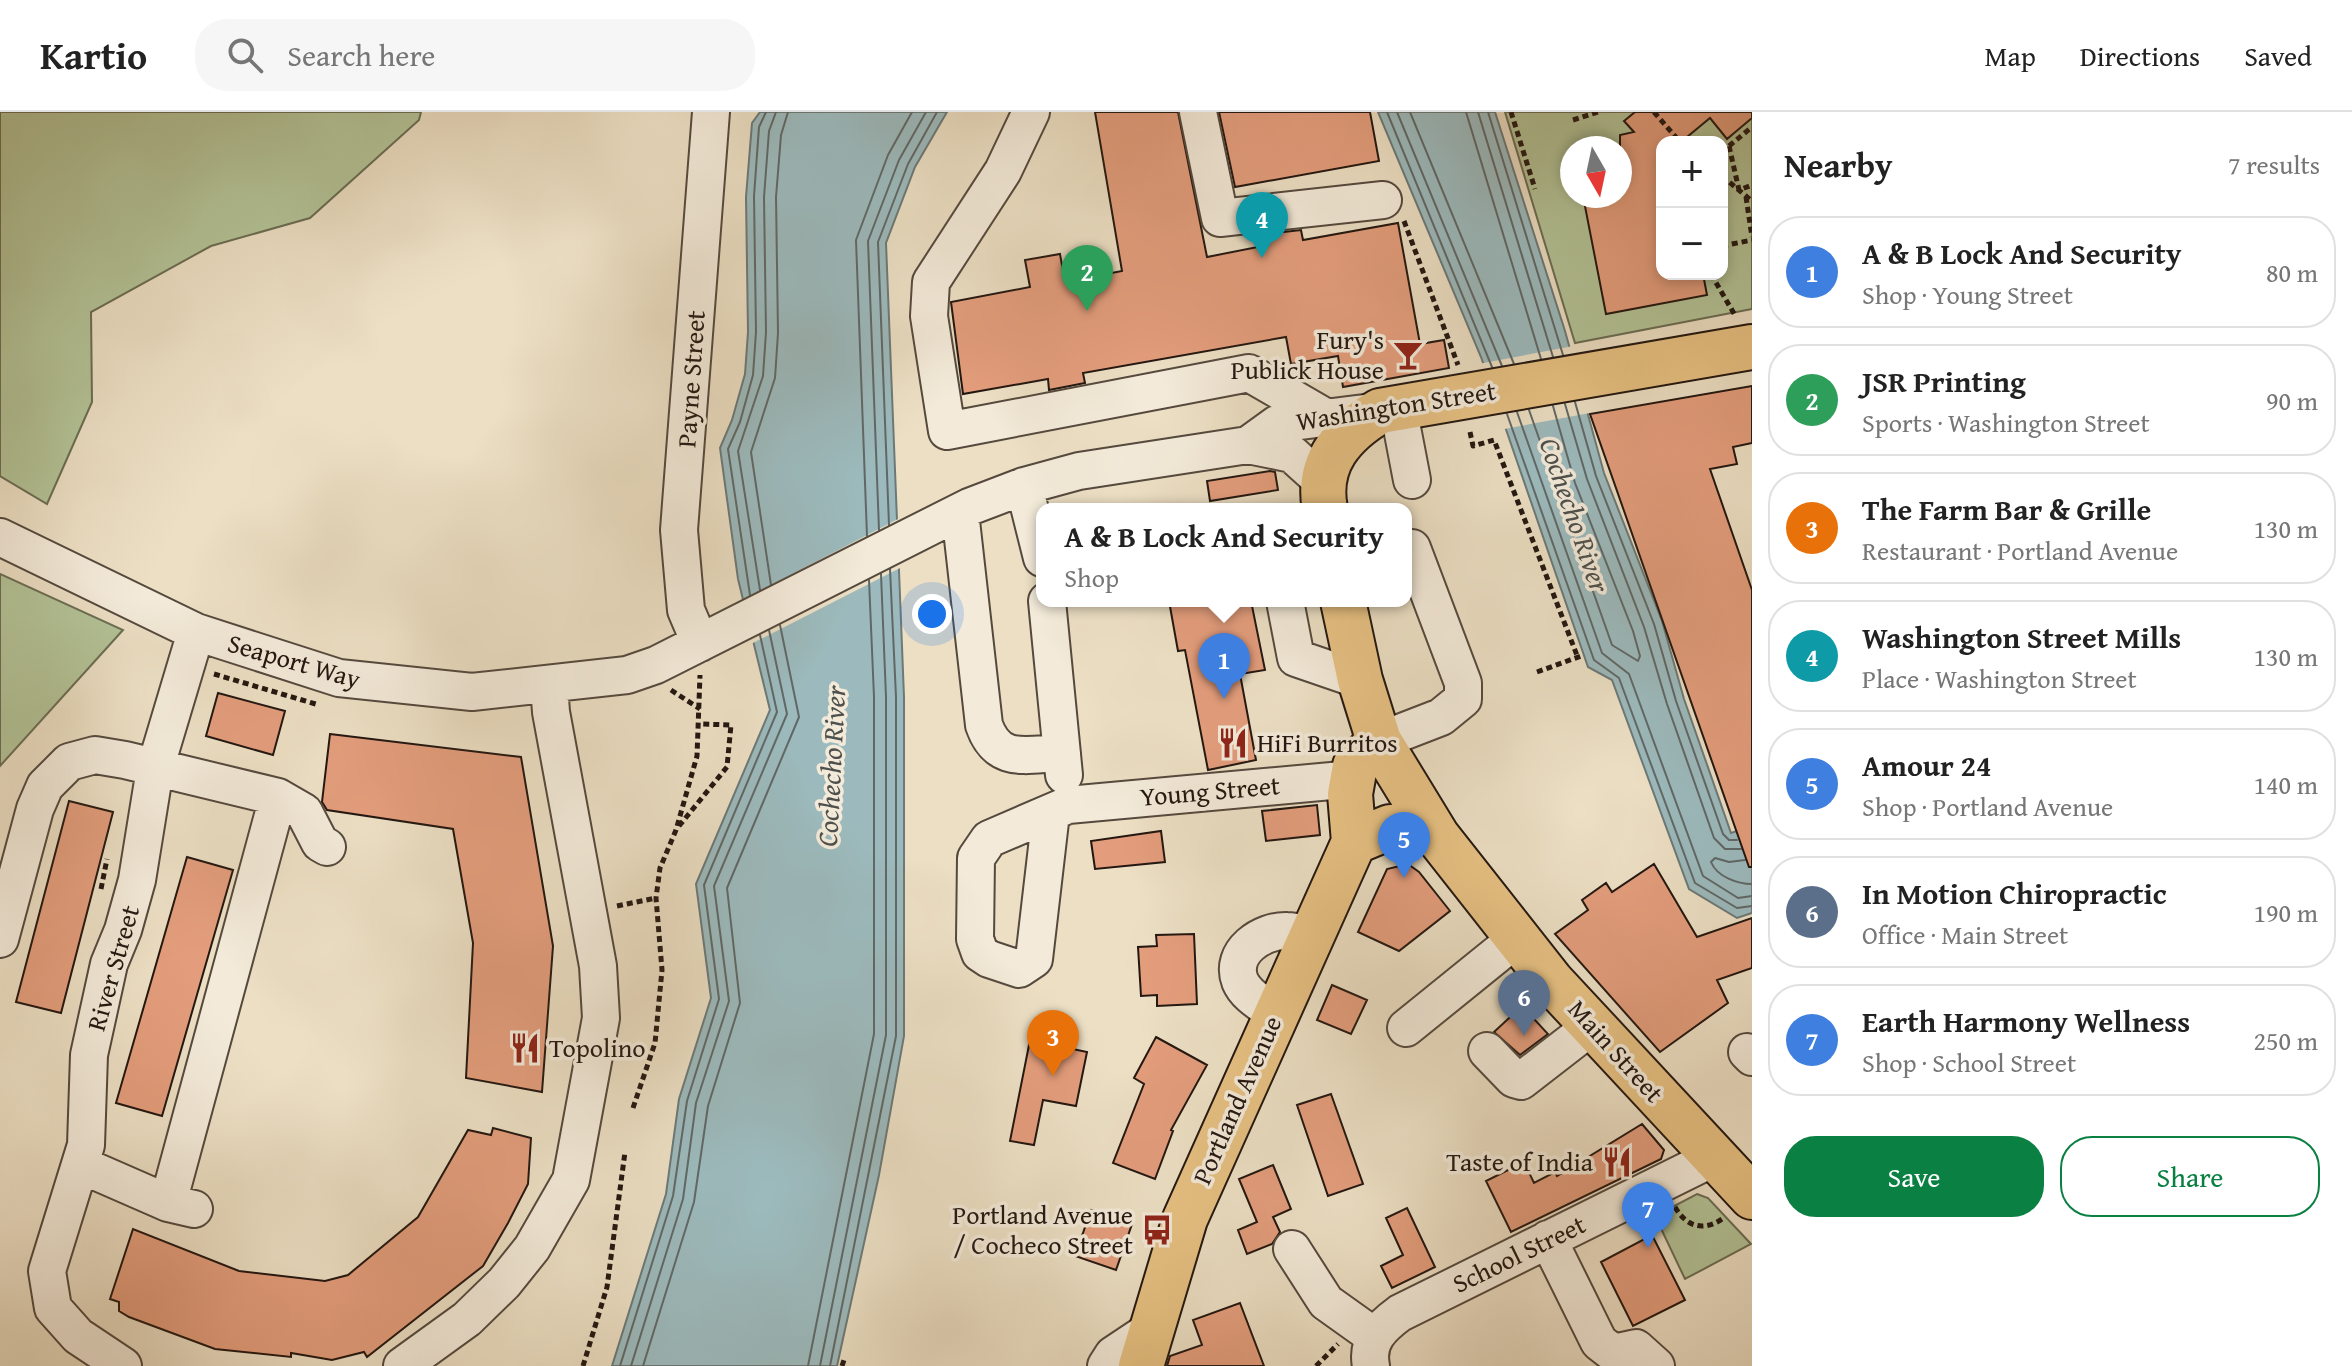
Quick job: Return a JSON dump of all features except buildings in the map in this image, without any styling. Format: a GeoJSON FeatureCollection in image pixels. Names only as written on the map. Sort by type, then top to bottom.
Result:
{"type":"FeatureCollection","features":[{"type":"Feature","properties":{"kind":"main road","name":"Washington Street"},"geometry":{"type":"LineString","coordinates":[[1389,409],[1468,398],[1592,374],[1744,333]]}},
{"type":"Feature","properties":{"kind":"main road"},"geometry":{"type":"LineString","coordinates":[[1318,499],[1327,464],[1346,434],[1389,409]]}},
{"type":"Feature","properties":{"kind":"main road","name":"Main Street"},"geometry":{"type":"LineString","coordinates":[[1344,607],[1360,680],[1379,741],[1433,830],[1516,939],[1713,1158],[1740,1205]]}},
{"type":"Feature","properties":{"kind":"main road"},"geometry":{"type":"LineString","coordinates":[[1353,779],[1355,766],[1379,741]]}},
{"type":"Feature","properties":{"kind":"main road","name":"Portland Avenue"},"geometry":{"type":"LineString","coordinates":[[1145,1349],[1185,1219],[1354,842],[1350,794],[1353,779]]}},
{"type":"Feature","properties":{"kind":"main road"},"geometry":{"type":"LineString","coordinates":[[1354,842],[1390,827],[1433,830]]}},
{"type":"Feature","properties":{"kind":"street","name":"Payne Street"},"geometry":{"type":"LineString","coordinates":[[700,655],[686,610],[679,530],[711,112]]}},
{"type":"Feature","properties":{"kind":"street"},"geometry":{"type":"LineString","coordinates":[[1031,112],[1003,171],[931,282],[929,316],[947,431],[1249,373],[1327,418]]}},
{"type":"Feature","properties":{"kind":"street"},"geometry":{"type":"LineString","coordinates":[[1198,112],[1220,218],[1383,200]]}},
{"type":"Feature","properties":{"kind":"street","name":"Washington Street"},"geometry":{"type":"LineString","coordinates":[[700,655],[745,619],[960,512],[1024,486],[1079,471],[1248,445],[1277,424],[1389,409]]}},
{"type":"Feature","properties":{"kind":"street"},"geometry":{"type":"LineString","coordinates":[[1389,409],[1412,480]]}},
{"type":"Feature","properties":{"kind":"street"},"geometry":{"type":"LineString","coordinates":[[1248,445],[1292,454],[1318,499]]}},
{"type":"Feature","properties":{"kind":"street"},"geometry":{"type":"LineString","coordinates":[[1024,486],[1036,534]]}},
{"type":"Feature","properties":{"kind":"street"},"geometry":{"type":"LineString","coordinates":[[960,512],[984,725],[990,742],[1001,752],[1062,753],[1048,607]]}},
{"type":"Feature","properties":{"kind":"street","name":"Seaport Way"},"geometry":{"type":"LineString","coordinates":[[0,537],[196,632],[339,678],[472,692],[627,675],[700,655]]}},
{"type":"Feature","properties":{"kind":"street"},"geometry":{"type":"LineString","coordinates":[[1379,741],[1441,717],[1463,699],[1463,683],[1412,548]]}},
{"type":"Feature","properties":{"kind":"street"},"geometry":{"type":"LineString","coordinates":[[1286,607],[1296,658],[1360,680]]}},
{"type":"Feature","properties":{"kind":"street","name":"River Street"},"geometry":{"type":"LineString","coordinates":[[123,1366],[78,1336],[53,1308],[47,1291],[52,1248],[86,1145],[89,1055],[109,964],[123,930],[137,880],[155,769],[196,632]]}},
{"type":"Feature","properties":{"kind":"street"},"geometry":{"type":"LineString","coordinates":[[402,1366],[467,1319],[504,1283],[532,1248],[571,1180],[601,1018],[598,966],[551,712],[549,684]]}},
{"type":"Feature","properties":{"kind":"street","name":"Young Street"},"geometry":{"type":"LineString","coordinates":[[1062,753],[1059,809],[1353,779]]}},
{"type":"Feature","properties":{"kind":"street"},"geometry":{"type":"LineString","coordinates":[[0,939],[35,809],[45,786],[69,762],[95,755],[278,797],[304,812],[320,843],[327,847]]}},
{"type":"Feature","properties":{"kind":"street"},"geometry":{"type":"LineString","coordinates":[[81,1165],[181,1206],[278,797]]}},
{"type":"Feature","properties":{"kind":"street"},"geometry":{"type":"LineString","coordinates":[[1406,1028],[1516,939]]}},
{"type":"Feature","properties":{"kind":"street"},"geometry":{"type":"LineString","coordinates":[[1487,1051],[1514,1079],[1521,1081],[1531,1077],[1592,1026]]}},
{"type":"Feature","properties":{"kind":"street","name":"School Street"},"geometry":{"type":"LineString","coordinates":[[1373,1352],[1400,1313],[1713,1158]]}},
{"type":"Feature","properties":{"kind":"street"},"geometry":{"type":"LineString","coordinates":[[1548,1239],[1599,1342],[1613,1353],[1636,1348],[1656,1366]]}},
{"type":"Feature","properties":{"kind":"street"},"geometry":{"type":"LineString","coordinates":[[1292,1249],[1326,1302],[1373,1352]]}},
{"type":"Feature","properties":{"kind":"street"},"geometry":{"type":"LineString","coordinates":[[1106,1366],[1113,1355],[1145,1349]]}},
{"type":"Feature","properties":{"kind":"path"},"geometry":{"type":"LineString","coordinates":[[1511,112],[1535,189]]}},
{"type":"Feature","properties":{"kind":"path"},"geometry":{"type":"LineString","coordinates":[[1573,120],[1598,112]]}},
{"type":"Feature","properties":{"kind":"path"},"geometry":{"type":"LineString","coordinates":[[1654,112],[1675,136]]}},
{"type":"Feature","properties":{"kind":"path"},"geometry":{"type":"LineString","coordinates":[[1739,190],[1729,146],[1752,127]]}},
{"type":"Feature","properties":{"kind":"path"},"geometry":{"type":"LineString","coordinates":[[1728,181],[1752,201]]}},
{"type":"Feature","properties":{"kind":"path"},"geometry":{"type":"LineString","coordinates":[[1739,190],[1752,185]]}},
{"type":"Feature","properties":{"kind":"path"},"geometry":{"type":"LineString","coordinates":[[1728,245],[1752,239],[1746,197]]}},
{"type":"Feature","properties":{"kind":"path"},"geometry":{"type":"LineString","coordinates":[[1383,200],[1400,212],[1468,398],[1473,446],[1494,440],[1580,657],[1537,672]]}},
{"type":"Feature","properties":{"kind":"path"},"geometry":{"type":"LineString","coordinates":[[1714,280],[1744,333]]}},
{"type":"Feature","properties":{"kind":"path"},"geometry":{"type":"LineString","coordinates":[[633,1108],[655,1043],[662,970],[656,898],[660,868],[676,830],[697,756],[700,655]]}},
{"type":"Feature","properties":{"kind":"path"},"geometry":{"type":"LineString","coordinates":[[665,686],[700,709]]}},
{"type":"Feature","properties":{"kind":"path"},"geometry":{"type":"LineString","coordinates":[[676,830],[727,767],[731,725],[700,724]]}},
{"type":"Feature","properties":{"kind":"path"},"geometry":{"type":"LineString","coordinates":[[614,906],[656,898]]}},
{"type":"Feature","properties":{"kind":"path"},"geometry":{"type":"LineString","coordinates":[[583,1366],[607,1287],[625,1152]]}},
{"type":"Feature","properties":{"kind":"path"},"geometry":{"type":"LineString","coordinates":[[1672,1203],[1685,1223],[1692,1226],[1711,1226],[1740,1205]]}},
{"type":"Feature","properties":{"kind":"green space"},"geometry":{"type":"Polygon","coordinates":[[[0,112],[421,112],[419,120],[310,218],[211,246],[91,312],[92,402],[47,504],[0,476],[0,112]]]}},
{"type":"Feature","properties":{"kind":"green space"},"geometry":{"type":"Polygon","coordinates":[[[1505,112],[1752,112],[1752,309],[1575,343],[1505,112]]]}},
{"type":"Feature","properties":{"kind":"green space"},"geometry":{"type":"Polygon","coordinates":[[[0,574],[123,630],[0,766],[0,574]]]}},
{"type":"Feature","properties":{"kind":"green space"},"geometry":{"type":"Polygon","coordinates":[[[1697,1194],[1708,1198],[1751,1244],[1685,1279],[1655,1216],[1697,1194]]]}},
{"type":"Feature","properties":{"kind":"water","name":"Cochecho River"},"geometry":{"type":"Polygon","coordinates":[[[760,112],[947,112],[915,167],[886,243],[904,697],[904,1036],[879,1175],[837,1366],[612,1366],[666,1194],[679,1099],[711,998],[696,884],[770,710],[738,579],[720,448],[732,420],[745,374],[748,332],[746,197],[752,123],[760,112]]]}},
{"type":"Feature","properties":{"kind":"water","name":"Cochecho River"},"geometry":{"type":"Polygon","coordinates":[[[1378,112],[1495,112],[1565,331],[1604,473],[1662,621],[1684,699],[1731,833],[1752,826],[1752,913],[1737,918],[1689,889],[1612,680],[1588,667],[1481,357],[1378,112]]]}},
{"type":"Feature","properties":{"kind":"pier"},"geometry":{"type":"Polygon","coordinates":[[[1573,346],[1590,413],[1499,430],[1478,364],[1573,346]]]}},
{"type":"Feature","properties":{"kind":"pier"},"geometry":{"type":"Polygon","coordinates":[[[900,518],[902,567],[751,644],[742,600],[900,518]]]}},
{"type":"Feature","properties":{"kind":"place","name":"Washington Street Mills"},"geometry":{"type":"Point","coordinates":[1262,258]}},
{"type":"Feature","properties":{"kind":"place","name":"JSR Printing"},"geometry":{"type":"Point","coordinates":[1087,311]}},
{"type":"Feature","properties":{"kind":"place","name":"Fury's Publick House"},"geometry":{"type":"Point","coordinates":[1408,355]}},
{"type":"Feature","properties":{"kind":"place","name":"A & B Lock And Security"},"geometry":{"type":"Point","coordinates":[1224,699]}},
{"type":"Feature","properties":{"kind":"place","name":"HiFi Burritos"},"geometry":{"type":"Point","coordinates":[1233,743]}},
{"type":"Feature","properties":{"kind":"place","name":"Amour 24"},"geometry":{"type":"Point","coordinates":[1404,878]}},
{"type":"Feature","properties":{"kind":"place","name":"In Motion Chiropractic"},"geometry":{"type":"Point","coordinates":[1524,1036]}},
{"type":"Feature","properties":{"kind":"place","name":"Topolino"},"geometry":{"type":"Point","coordinates":[525,1048]}},
{"type":"Feature","properties":{"kind":"place","name":"The Farm Bar & Grille"},"geometry":{"type":"Point","coordinates":[1053,1076]}},
{"type":"Feature","properties":{"kind":"place","name":"Taste of India"},"geometry":{"type":"Point","coordinates":[1617,1162]}},
{"type":"Feature","properties":{"kind":"place","name":"Portland Avenue / Cocheco Street"},"geometry":{"type":"Point","coordinates":[1157,1230]}},
{"type":"Feature","properties":{"kind":"place","name":"Earth Harmony Wellness"},"geometry":{"type":"Point","coordinates":[1648,1248]}}]}
